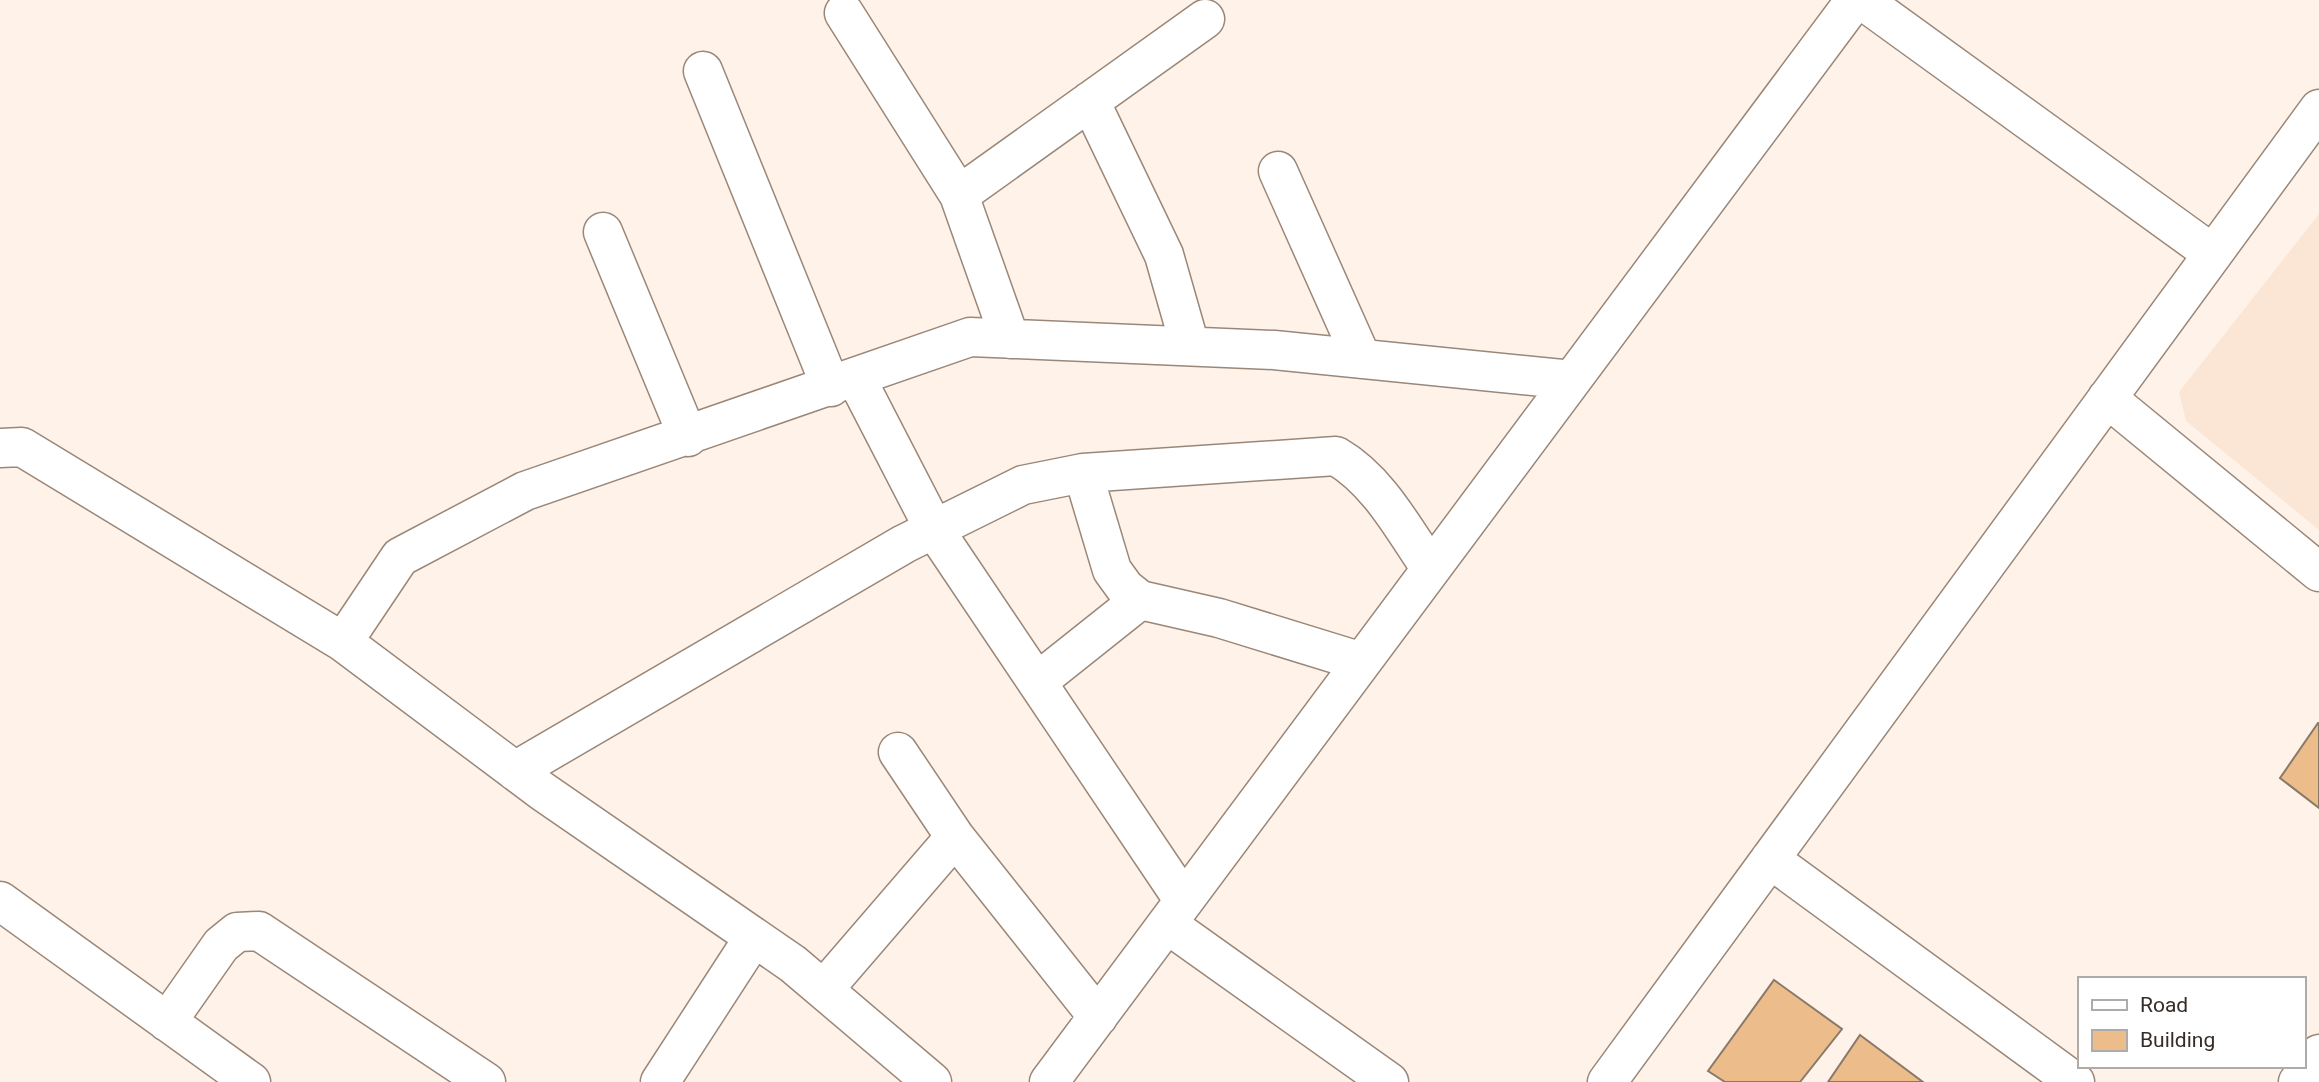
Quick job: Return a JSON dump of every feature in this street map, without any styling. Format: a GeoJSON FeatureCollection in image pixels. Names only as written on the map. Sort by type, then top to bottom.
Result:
{"type":"FeatureCollection","features":[{"type":"Feature","properties":{"kind":"street"},"geometry":{"type":"LineString","coordinates":[[1049,1082],[1855,0]]}},
{"type":"Feature","properties":{"kind":"street"},"geometry":{"type":"LineString","coordinates":[[1862,0],[2213,254]]}},
{"type":"Feature","properties":{"kind":"street"},"geometry":{"type":"LineString","coordinates":[[844,13],[960,195],[1010,339]]}},
{"type":"Feature","properties":{"kind":"street"},"geometry":{"type":"LineString","coordinates":[[960,195],[1205,19]]}},
{"type":"Feature","properties":{"kind":"street"},"geometry":{"type":"LineString","coordinates":[[703,71],[844,383],[934,529],[1037,682],[1175,913],[1390,1082]]}},
{"type":"Feature","properties":{"kind":"street"},"geometry":{"type":"LineString","coordinates":[[1090,101],[1164,255],[1190,346]]}},
{"type":"Feature","properties":{"kind":"street"},"geometry":{"type":"LineString","coordinates":[[1607,1082],[2319,109]]}},
{"type":"Feature","properties":{"kind":"street"},"geometry":{"type":"LineString","coordinates":[[1278,171],[1362,359]]}},
{"type":"Feature","properties":{"kind":"street"},"geometry":{"type":"LineString","coordinates":[[603,232],[688,437]]}},
{"type":"Feature","properties":{"kind":"street"},"geometry":{"type":"LineString","coordinates":[[343,642],[400,557],[525,491],[688,437],[970,337],[1274,350],[1572,380]]}},
{"type":"Feature","properties":{"kind":"street"},"geometry":{"type":"LineString","coordinates":[[2107,398],[2319,572]]}},
{"type":"Feature","properties":{"kind":"street"},"geometry":{"type":"LineString","coordinates":[[0,448],[22,447],[343,642],[515,771],[754,937],[824,989],[932,1082]]}},
{"type":"Feature","properties":{"kind":"street"},"geometry":{"type":"LineString","coordinates":[[515,771],[934,529],[1023,485],[1083,473],[1336,456],[1357,468],[1376,490],[1431,569]]}},
{"type":"Feature","properties":{"kind":"street"},"geometry":{"type":"LineString","coordinates":[[1083,473],[1112,570],[1125,588],[1140,600],[1219,618],[1362,662]]}},
{"type":"Feature","properties":{"kind":"street"},"geometry":{"type":"LineString","coordinates":[[1037,682],[1140,600]]}},
{"type":"Feature","properties":{"kind":"street"},"geometry":{"type":"LineString","coordinates":[[898,752],[955,837],[1098,1017]]}},
{"type":"Feature","properties":{"kind":"street"},"geometry":{"type":"LineString","coordinates":[[824,989],[955,837]]}},
{"type":"Feature","properties":{"kind":"street"},"geometry":{"type":"LineString","coordinates":[[1770,859],[2075,1082]]}},
{"type":"Feature","properties":{"kind":"street"},"geometry":{"type":"LineString","coordinates":[[0,901],[251,1082]]}},
{"type":"Feature","properties":{"kind":"street"},"geometry":{"type":"LineString","coordinates":[[167,1022],[221,946],[237,932],[259,932],[475,1079]]}},
{"type":"Feature","properties":{"kind":"street"},"geometry":{"type":"LineString","coordinates":[[660,1082],[754,937]]}},
{"type":"Feature","properties":{"kind":"shaded area"},"geometry":{"type":"Polygon","coordinates":[[[2319,214],[2319,530],[2186,421],[2179,392],[2319,214]]]}},
{"type":"Feature","properties":{"kind":"building"},"geometry":{"type":"Polygon","coordinates":[[[2319,723],[2319,808],[2280,778],[2319,723]]]}},
{"type":"Feature","properties":{"kind":"building"},"geometry":{"type":"Polygon","coordinates":[[[1774,980],[1842,1029],[1800,1082],[1725,1082],[1708,1071],[1774,980]]]}},
{"type":"Feature","properties":{"kind":"building"},"geometry":{"type":"Polygon","coordinates":[[[1860,1035],[1923,1082],[1828,1082],[1860,1035]]]}}]}
